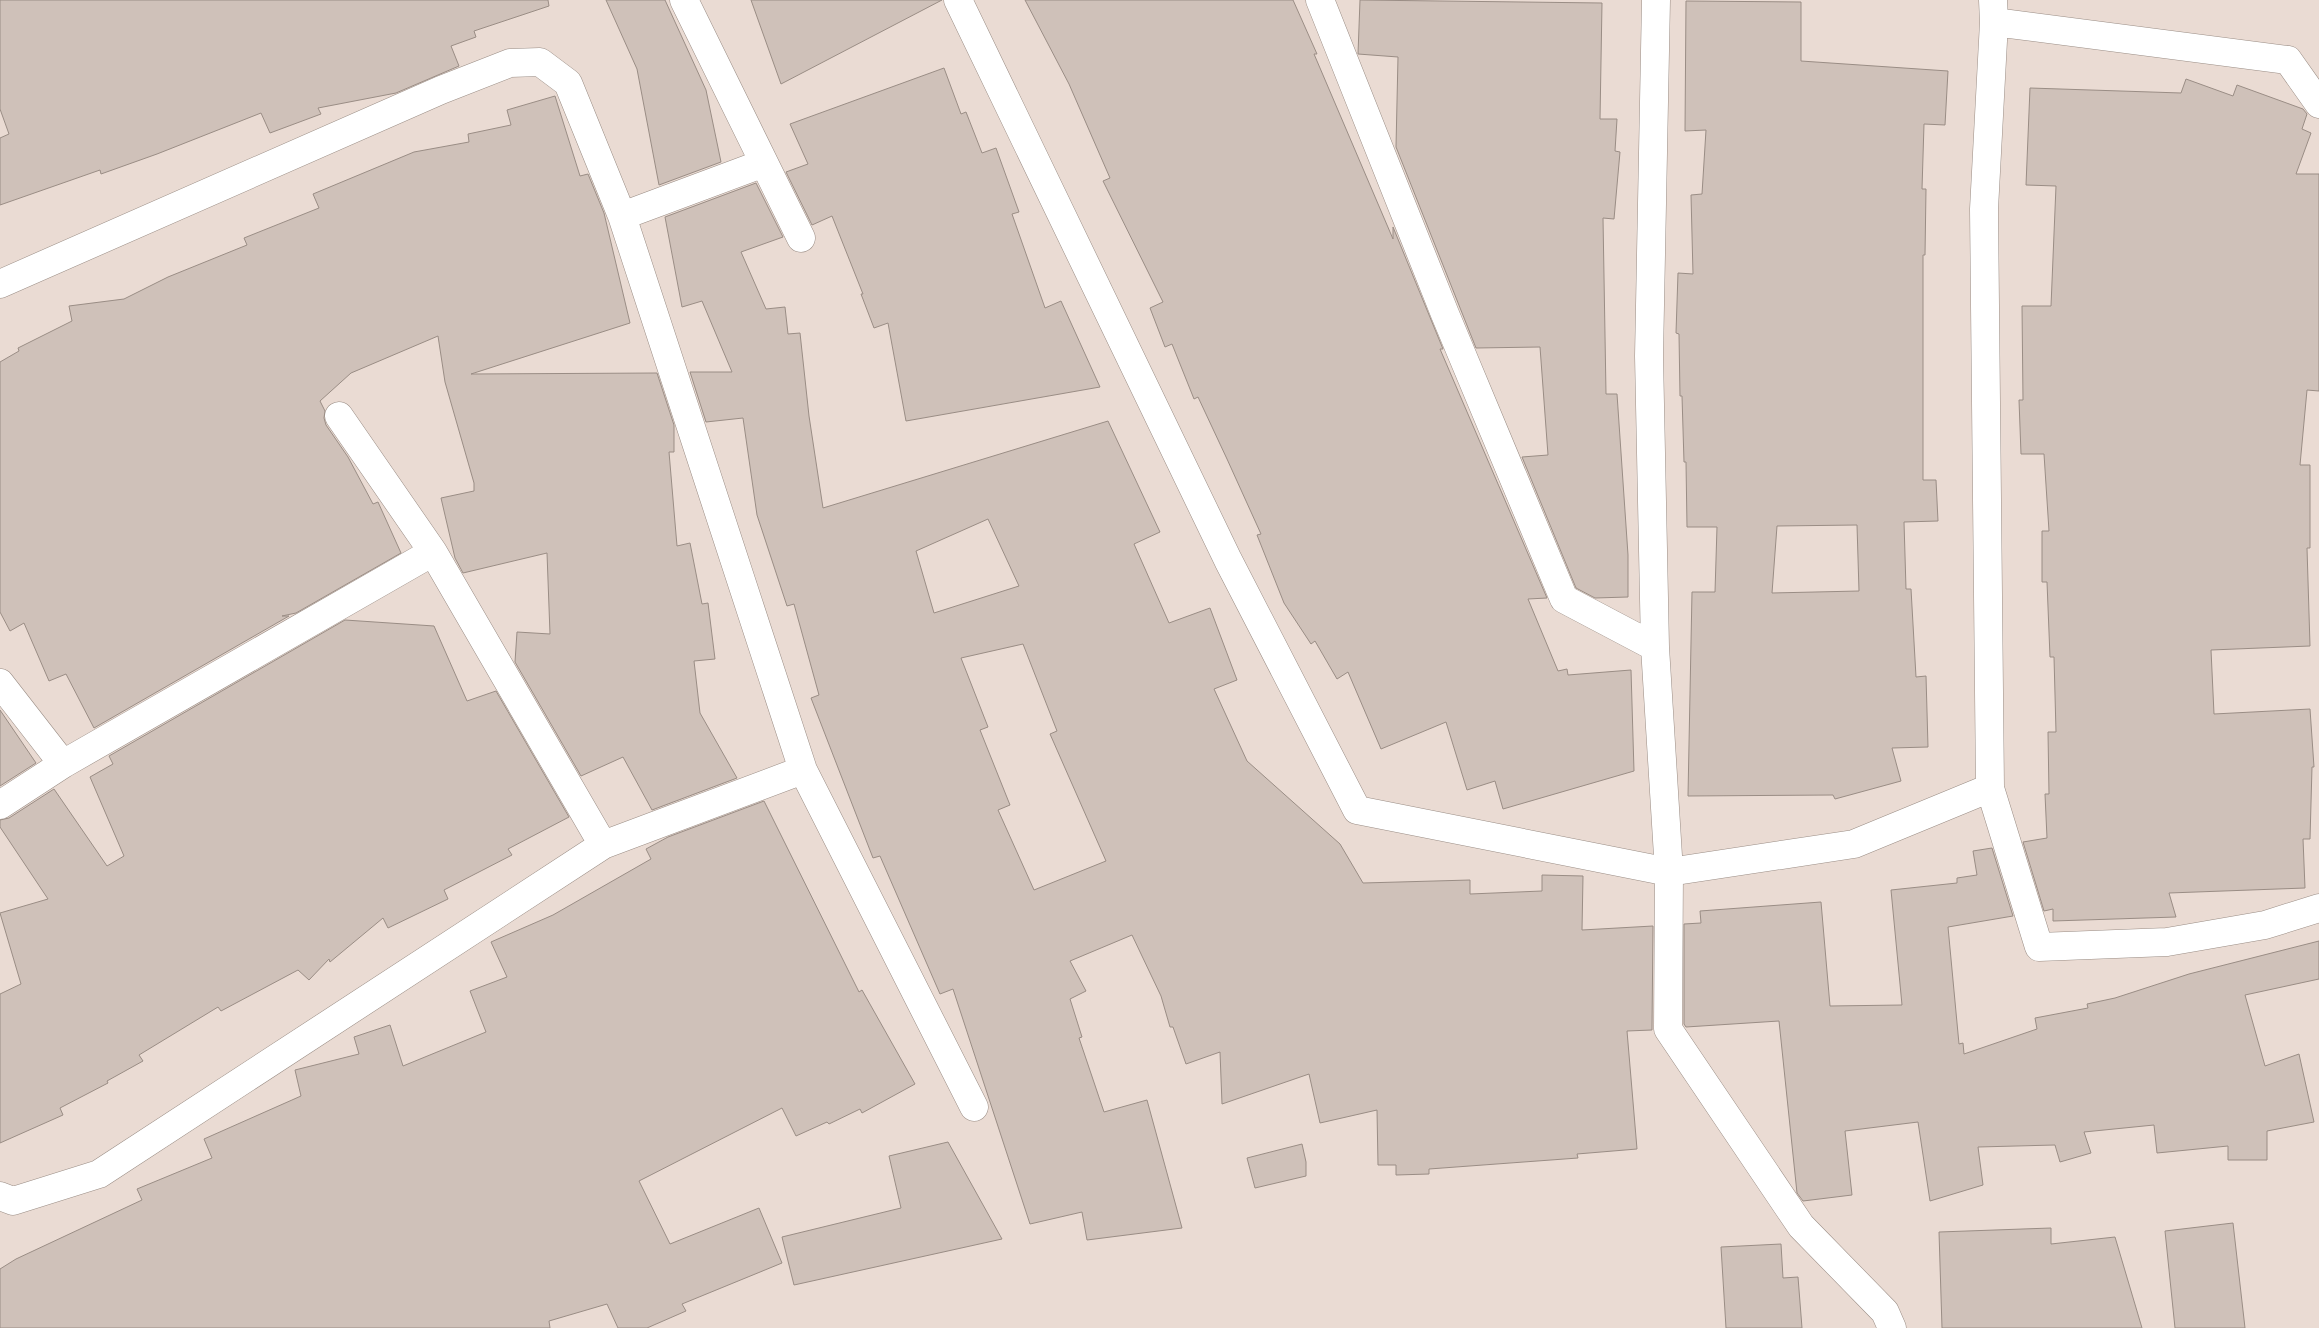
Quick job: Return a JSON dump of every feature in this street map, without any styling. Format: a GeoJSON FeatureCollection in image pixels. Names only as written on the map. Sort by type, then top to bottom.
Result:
{"type":"FeatureCollection","features":[{"type":"Feature","properties":{"kind":"street"},"geometry":{"type":"LineString","coordinates":[[684,0],[801,238]]}},
{"type":"Feature","properties":{"kind":"street"},"geometry":{"type":"LineString","coordinates":[[958,0],[1228,560],[1358,810],[1669,872],[1854,844],[1990,788]]}},
{"type":"Feature","properties":{"kind":"street"},"geometry":{"type":"LineString","coordinates":[[1320,0],[1445,314],[1564,599],[1655,647]]}},
{"type":"Feature","properties":{"kind":"street"},"geometry":{"type":"LineString","coordinates":[[1656,0],[1649,356],[1655,647],[1669,872],[1668,1029],[1801,1226],[1885,1312],[1892,1328]]}},
{"type":"Feature","properties":{"kind":"street"},"geometry":{"type":"LineString","coordinates":[[2319,104],[2288,60],[1994,11],[1984,209],[1990,788],[2038,947],[2167,942],[2265,924],[2319,908]]}},
{"type":"Feature","properties":{"kind":"street"},"geometry":{"type":"LineString","coordinates":[[0,284],[441,90],[510,63],[540,62],[568,83],[622,216],[803,770],[974,1107]]}},
{"type":"Feature","properties":{"kind":"street"},"geometry":{"type":"LineString","coordinates":[[622,216],[764,163]]}},
{"type":"Feature","properties":{"kind":"street"},"geometry":{"type":"LineString","coordinates":[[339,416],[433,552],[603,845]]}},
{"type":"Feature","properties":{"kind":"street"},"geometry":{"type":"LineString","coordinates":[[0,805],[63,764],[433,552]]}},
{"type":"Feature","properties":{"kind":"street"},"geometry":{"type":"LineString","coordinates":[[0,683],[63,764]]}},
{"type":"Feature","properties":{"kind":"street"},"geometry":{"type":"LineString","coordinates":[[0,1196],[13,1201],[99,1174],[603,845],[803,770]]}},
{"type":"Feature","properties":{"kind":"building"},"geometry":{"type":"Polygon","coordinates":[[[0,0],[548,0],[549,6],[474,31],[476,37],[451,46],[459,66],[396,93],[318,108],[321,114],[270,133],[261,113],[101,174],[100,170],[0,205],[0,138],[9,134],[0,109],[0,0]]]}},
{"type":"Feature","properties":{"kind":"building"},"geometry":{"type":"Polygon","coordinates":[[[606,0],[665,0],[706,90],[721,162],[659,185],[637,69],[606,0]]]}},
{"type":"Feature","properties":{"kind":"building"},"geometry":{"type":"Polygon","coordinates":[[[751,0],[942,0],[781,84],[751,0]]]}},
{"type":"Feature","properties":{"kind":"building"},"geometry":{"type":"Polygon","coordinates":[[[1025,0],[1293,0],[1393,239],[1393,227],[1443,349],[1440,349],[1547,598],[1528,599],[1558,671],[1567,669],[1568,675],[1631,670],[1634,771],[1503,809],[1495,781],[1467,790],[1446,722],[1381,749],[1348,672],[1337,679],[1315,641],[1311,644],[1284,603],[1257,535],[1261,534],[1227,459],[1198,397],[1194,399],[1172,344],[1165,347],[1150,308],[1163,302],[1103,181],[1110,178],[1069,84],[1025,0]]]}},
{"type":"Feature","properties":{"kind":"building"},"geometry":{"type":"Polygon","coordinates":[[[1360,0],[1602,3],[1600,119],[1617,119],[1615,151],[1620,152],[1614,219],[1603,218],[1606,394],[1617,394],[1628,555],[1628,597],[1595,598],[1576,588],[1522,457],[1548,455],[1540,347],[1476,348],[1396,147],[1398,57],[1358,54],[1360,0]]]}},
{"type":"Feature","properties":{"kind":"building"},"geometry":{"type":"Polygon","coordinates":[[[1686,1],[1801,2],[1801,61],[1948,71],[1945,125],[1924,124],[1922,189],[1926,189],[1925,255],[1923,255],[1923,480],[1936,480],[1938,521],[1904,522],[1906,589],[1911,589],[1916,677],[1926,676],[1928,747],[1892,748],[1901,781],[1835,799],[1833,795],[1688,796],[1692,592],[1715,592],[1717,527],[1687,527],[1686,462],[1684,462],[1682,396],[1680,396],[1679,334],[1676,333],[1678,273],[1693,274],[1691,195],[1702,194],[1706,130],[1685,131],[1686,1]],[[1857,525],[1777,526],[1772,593],[1859,591],[1857,525]]]}},
{"type":"Feature","properties":{"kind":"building"},"geometry":{"type":"Polygon","coordinates":[[[944,68],[961,114],[966,112],[982,153],[996,148],[1019,212],[1012,214],[1045,308],[1061,301],[1100,387],[906,421],[888,323],[874,328],[861,294],[863,294],[832,216],[812,225],[786,172],[808,164],[790,124],[944,68]]]}},
{"type":"Feature","properties":{"kind":"building"},"geometry":{"type":"Polygon","coordinates":[[[2186,79],[2233,96],[2237,85],[2303,109],[2307,114],[2302,129],[2311,133],[2296,174],[2319,174],[2319,391],[2307,390],[2300,465],[2310,465],[2310,548],[2307,548],[2310,646],[2211,650],[2214,714],[2310,709],[2314,767],[2312,767],[2310,839],[2303,839],[2305,888],[2169,893],[2176,917],[2053,921],[2053,909],[2044,911],[2023,842],[2047,838],[2045,794],[2049,794],[2048,732],[2056,732],[2054,657],[2050,657],[2047,582],[2042,582],[2042,531],[2049,531],[2044,454],[2021,454],[2019,400],[2023,400],[2022,306],[2051,306],[2056,186],[2026,185],[2030,88],[2181,93],[2186,79]]]}},
{"type":"Feature","properties":{"kind":"building"},"geometry":{"type":"Polygon","coordinates":[[[555,96],[580,176],[588,174],[604,213],[630,323],[471,374],[657,373],[674,425],[674,452],[669,452],[677,546],[690,543],[702,604],[708,603],[715,659],[694,661],[700,713],[737,778],[652,810],[623,757],[581,776],[515,662],[517,632],[550,634],[547,553],[463,573],[455,558],[441,498],[474,491],[474,483],[445,382],[438,336],[351,373],[320,401],[325,411],[326,425],[348,457],[373,504],[378,502],[401,553],[296,613],[282,616],[289,616],[94,728],[66,674],[49,681],[24,623],[10,631],[0,612],[0,362],[19,351],[18,348],[72,321],[69,306],[124,299],[168,277],[247,245],[244,238],[319,208],[313,194],[414,152],[469,142],[468,134],[511,125],[507,110],[555,96]]]}},
{"type":"Feature","properties":{"kind":"building"},"geometry":{"type":"Polygon","coordinates":[[[756,183],[783,237],[741,252],[766,309],[785,307],[788,334],[800,333],[809,416],[823,508],[1108,421],[1160,532],[1134,544],[1169,623],[1210,608],[1237,680],[1214,689],[1247,761],[1340,844],[1363,883],[1470,880],[1470,894],[1542,891],[1542,875],[1583,876],[1582,930],[1653,926],[1652,1030],[1627,1031],[1637,1149],[1577,1154],[1578,1158],[1429,1169],[1429,1174],[1396,1175],[1396,1165],[1378,1165],[1377,1110],[1320,1123],[1309,1074],[1222,1104],[1220,1052],[1186,1064],[1173,1027],[1170,1027],[1161,996],[1132,935],[1070,961],[1086,991],[1070,999],[1082,1037],[1079,1038],[1104,1112],[1147,1100],[1182,1228],[1087,1240],[1082,1212],[1030,1224],[953,989],[940,994],[880,856],[873,858],[811,698],[819,695],[794,604],[787,606],[757,515],[743,418],[706,422],[690,372],[732,372],[702,301],[682,307],[665,217],[756,183]],[[988,519],[916,551],[934,613],[1019,586],[988,519]],[[1023,644],[961,658],[988,727],[980,730],[1010,805],[998,810],[1034,890],[1106,861],[1050,734],[1057,731],[1023,644]]]}},
{"type":"Feature","properties":{"kind":"building"},"geometry":{"type":"Polygon","coordinates":[[[345,620],[434,626],[467,701],[496,691],[569,817],[508,849],[512,855],[444,890],[448,899],[388,928],[383,918],[330,962],[329,959],[309,980],[298,970],[221,1011],[218,1007],[139,1055],[143,1061],[107,1081],[108,1083],[60,1108],[63,1115],[0,1143],[0,994],[21,984],[0,913],[48,899],[0,827],[0,820],[9,818],[54,789],[107,866],[124,856],[90,777],[113,764],[109,756],[345,620]]]}},
{"type":"Feature","properties":{"kind":"building"},"geometry":{"type":"Polygon","coordinates":[[[0,710],[36,763],[0,786],[0,710]]]}},
{"type":"Feature","properties":{"kind":"building"},"geometry":{"type":"Polygon","coordinates":[[[764,801],[859,992],[862,990],[915,1084],[862,1113],[860,1109],[829,1124],[827,1122],[796,1136],[782,1108],[639,1181],[670,1244],[759,1208],[782,1263],[682,1304],[686,1311],[647,1328],[618,1328],[607,1304],[549,1321],[550,1328],[0,1328],[0,1269],[16,1259],[142,1200],[137,1189],[212,1158],[204,1139],[301,1096],[295,1070],[359,1054],[354,1037],[390,1025],[403,1066],[486,1032],[470,991],[507,977],[491,942],[553,915],[651,859],[646,849],[668,837],[764,801]]]}},
{"type":"Feature","properties":{"kind":"building"},"geometry":{"type":"Polygon","coordinates":[[[1992,848],[2013,916],[1948,927],[1959,1044],[1963,1043],[1964,1054],[2037,1029],[2035,1018],[2088,1008],[2087,1004],[2115,998],[2189,974],[2319,941],[2319,979],[2245,995],[2265,1066],[2299,1054],[2314,1122],[2267,1131],[2267,1160],[2228,1160],[2228,1146],[2157,1153],[2154,1125],[2084,1132],[2091,1153],[2060,1162],[2055,1145],[1978,1147],[1983,1185],[1930,1201],[1918,1122],[1845,1131],[1852,1195],[1803,1201],[1797,1193],[1779,1021],[1686,1027],[1684,1024],[1684,924],[1701,923],[1700,911],[1821,902],[1830,1006],[1902,1005],[1891,890],[1957,883],[1957,878],[1977,875],[1973,851],[1992,848]]]}},
{"type":"Feature","properties":{"kind":"building"},"geometry":{"type":"Polygon","coordinates":[[[948,1142],[1002,1239],[794,1285],[782,1237],[901,1208],[889,1156],[948,1142]]]}},
{"type":"Feature","properties":{"kind":"building"},"geometry":{"type":"Polygon","coordinates":[[[1302,1144],[1306,1162],[1306,1176],[1255,1188],[1247,1158],[1302,1144]]]}},
{"type":"Feature","properties":{"kind":"building"},"geometry":{"type":"Polygon","coordinates":[[[2233,1223],[2245,1328],[2175,1328],[2165,1231],[2233,1223]]]}},
{"type":"Feature","properties":{"kind":"building"},"geometry":{"type":"Polygon","coordinates":[[[2051,1228],[2051,1244],[2115,1237],[2142,1328],[1942,1328],[1939,1232],[2051,1228]]]}},
{"type":"Feature","properties":{"kind":"building"},"geometry":{"type":"Polygon","coordinates":[[[1781,1244],[1783,1278],[1798,1277],[1802,1328],[1726,1328],[1721,1247],[1781,1244]]]}}]}
